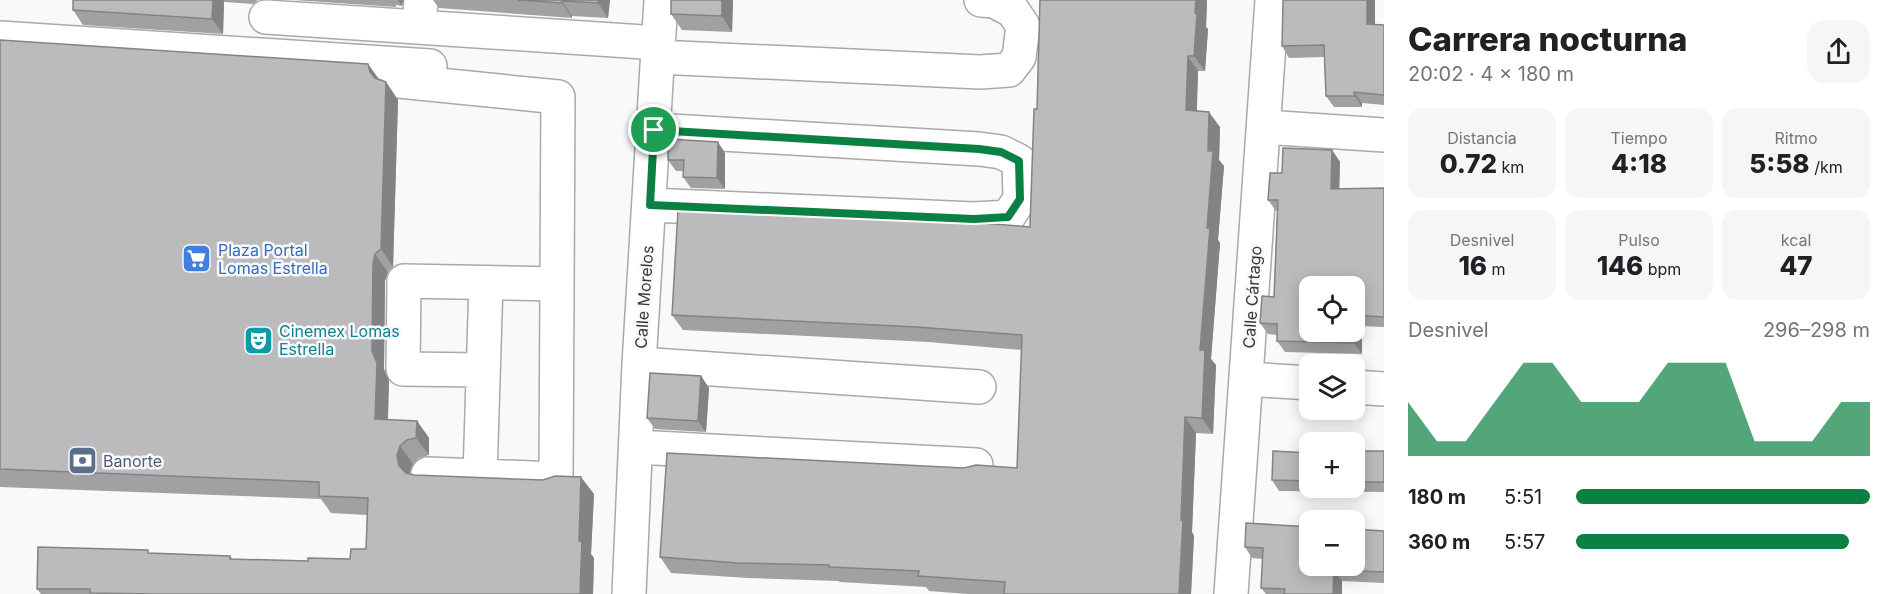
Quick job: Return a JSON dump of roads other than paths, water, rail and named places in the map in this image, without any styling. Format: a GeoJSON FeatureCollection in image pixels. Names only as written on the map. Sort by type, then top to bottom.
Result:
{"type":"FeatureCollection","features":[{"type":"Feature","properties":{"kind":"street","name":"Calle Morelos"},"geometry":{"type":"LineString","coordinates":[[628,594],[639,364],[662,0]]}},
{"type":"Feature","properties":{"kind":"street"},"geometry":{"type":"LineString","coordinates":[[266,17],[420,14],[659,50],[980,72],[1009,70],[1020,57],[1023,26],[1013,11],[993,0],[981,0]]}},
{"type":"Feature","properties":{"kind":"street","name":"Calle Cártago"},"geometry":{"type":"LineString","coordinates":[[1231,594],[1272,0]]}},
{"type":"Feature","properties":{"kind":"street"},"geometry":{"type":"LineString","coordinates":[[0,38],[524,72],[547,79],[558,97],[556,479],[428,474]]}},
{"type":"Feature","properties":{"kind":"street"},"geometry":{"type":"LineString","coordinates":[[399,81],[558,97]]}},
{"type":"Feature","properties":{"kind":"street"},"geometry":{"type":"LineString","coordinates":[[1264,127],[1384,135]]}},
{"type":"Feature","properties":{"kind":"street"},"geometry":{"type":"LineString","coordinates":[[650,205],[974,219],[1008,217],[1020,199],[1019,161],[1001,152],[967,148],[654,130]]}},
{"type":"Feature","properties":{"kind":"street"},"geometry":{"type":"LineString","coordinates":[[483,370],[403,369],[404,281],[557,284]]}},
{"type":"Feature","properties":{"kind":"street"},"geometry":{"type":"LineString","coordinates":[[480,476],[486,283]]}},
{"type":"Feature","properties":{"kind":"street"},"geometry":{"type":"LineString","coordinates":[[639,364],[978,387]]}},
{"type":"Feature","properties":{"kind":"street"},"geometry":{"type":"LineString","coordinates":[[1246,379],[1299,382]]}},
{"type":"Feature","properties":{"kind":"street"},"geometry":{"type":"LineString","coordinates":[[1365,388],[1384,389]]}},
{"type":"Feature","properties":{"kind":"street"},"geometry":{"type":"LineString","coordinates":[[636,447],[976,465]]}},
{"type":"Feature","properties":{"kind":"place","name":"Plaza Portal Lomas Estrella"},"geometry":{"type":"Point","coordinates":[197,259]}},
{"type":"Feature","properties":{"kind":"place","name":"Cinemex Lomas Estrella"},"geometry":{"type":"Point","coordinates":[258,340]}},
{"type":"Feature","properties":{"kind":"place","name":"Banorte"},"geometry":{"type":"Point","coordinates":[82,461]}}]}
